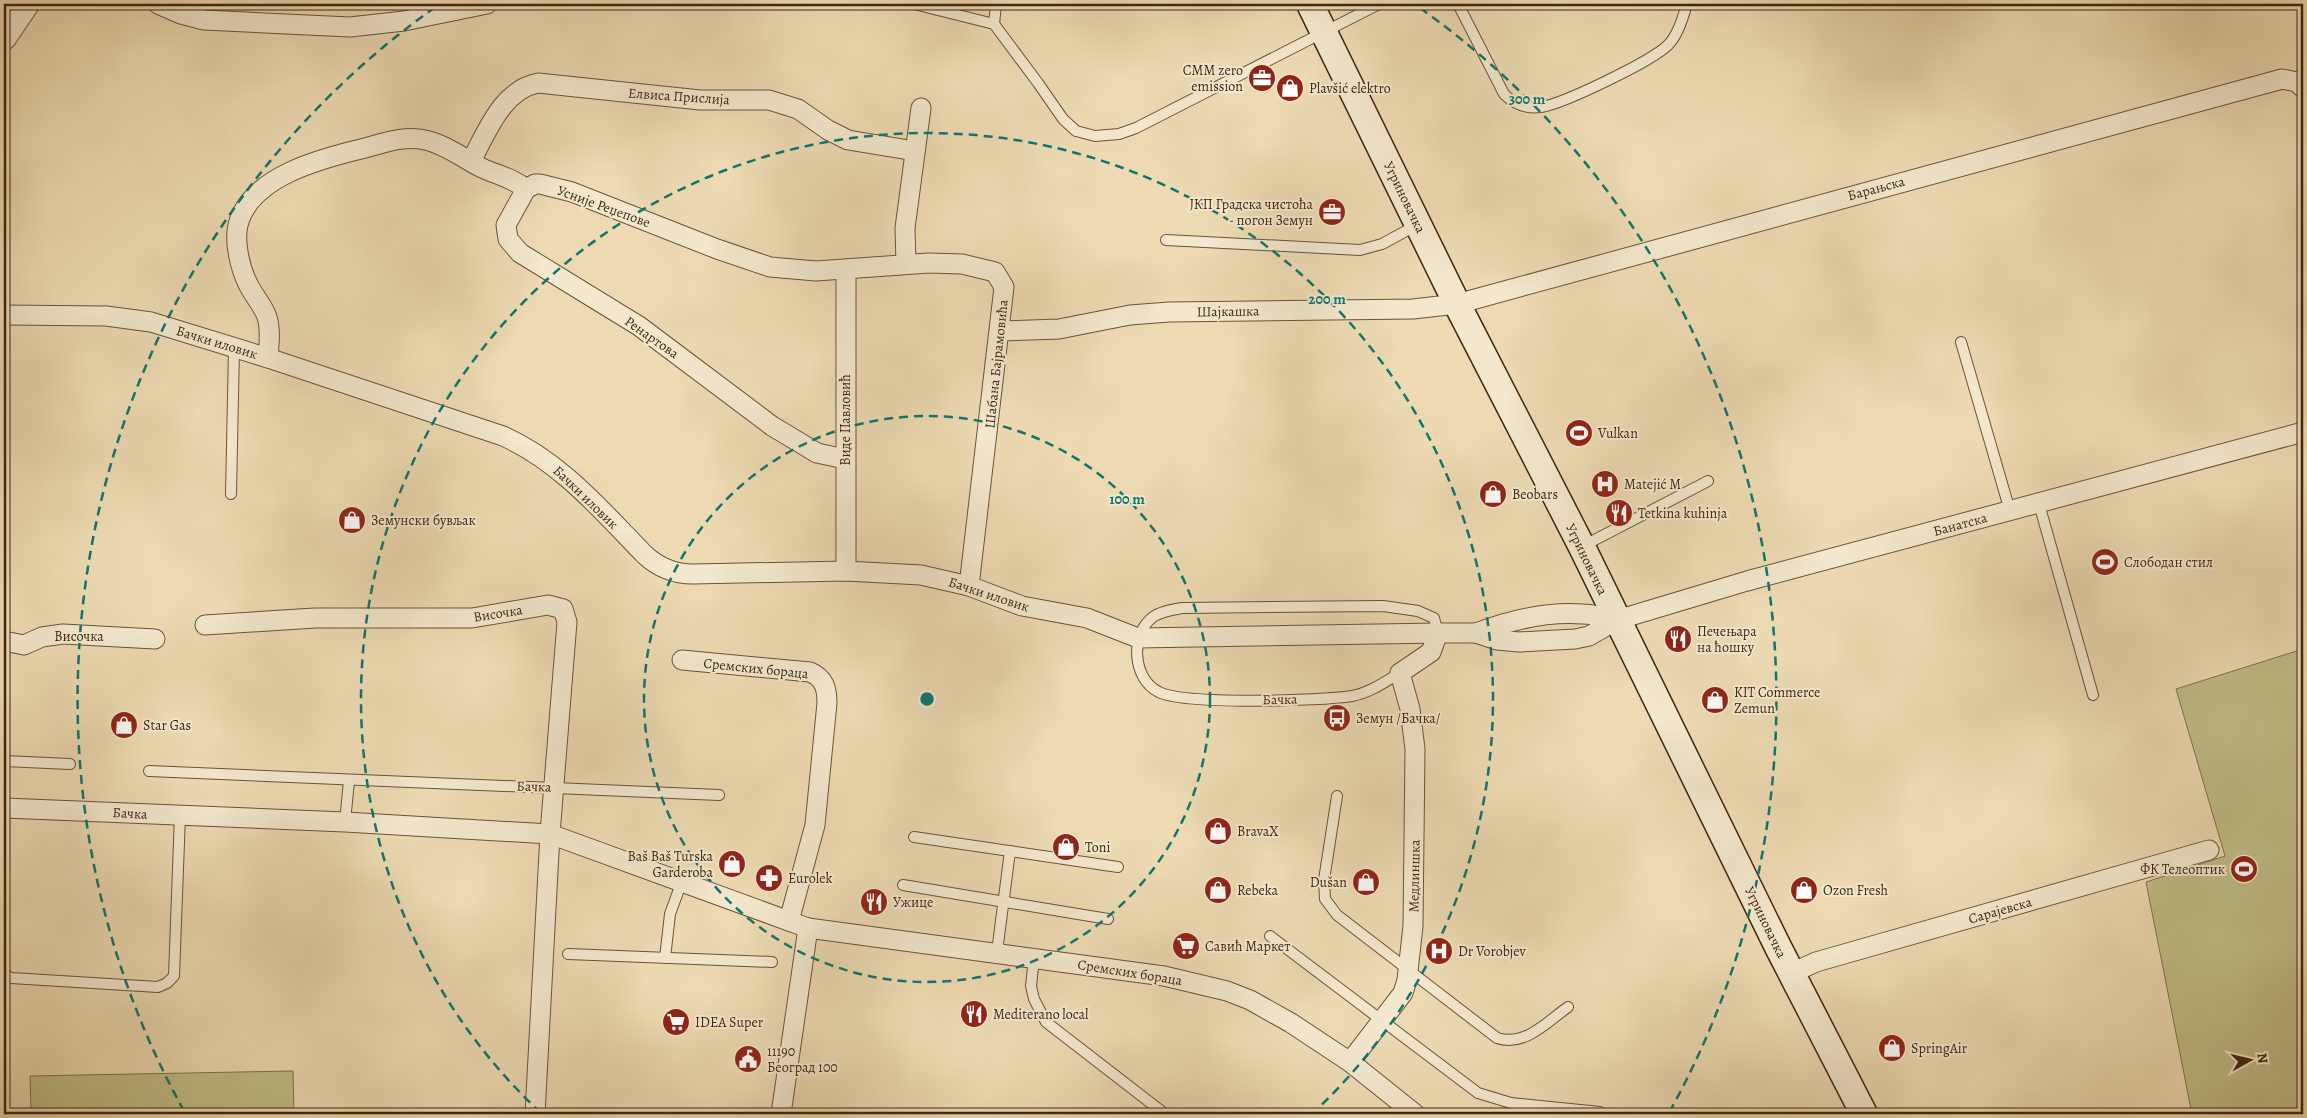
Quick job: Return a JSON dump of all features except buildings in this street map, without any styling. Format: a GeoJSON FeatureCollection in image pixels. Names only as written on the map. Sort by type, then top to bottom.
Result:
{"type":"FeatureCollection","features":[{"type":"Feature","properties":{"kind":"main road","name":"Угриновачка"},"geometry":{"type":"LineString","coordinates":[[1310,4],[1457,304],[1582,547],[1792,973],[1864,1114]]}},
{"type":"Feature","properties":{"kind":"street"},"geometry":{"type":"LineString","coordinates":[[5,35],[27,4]]}},
{"type":"Feature","properties":{"kind":"street"},"geometry":{"type":"LineString","coordinates":[[158,4],[181,14],[204,20],[350,26],[404,21],[487,4]]}},
{"type":"Feature","properties":{"kind":"street","name":"Барањска"},"geometry":{"type":"LineString","coordinates":[[1457,304],[1919,176],[2282,79],[2300,85]]}},
{"type":"Feature","properties":{"kind":"street","name":"Елвиса Прислија"},"geometry":{"type":"LineString","coordinates":[[471,161],[503,106],[521,90],[538,83],[706,100],[769,100],[798,109],[828,130],[848,140],[915,151]]}},
{"type":"Feature","properties":{"kind":"street"},"geometry":{"type":"LineString","coordinates":[[906,264],[905,228],[921,108]]}},
{"type":"Feature","properties":{"kind":"street"},"geometry":{"type":"LineString","coordinates":[[268,358],[269,333],[267,316],[247,284],[241,264],[237,228],[241,215],[257,195],[290,171],[328,157],[395,140],[425,140],[518,182],[526,189]]}},
{"type":"Feature","properties":{"kind":"street","name":"Усније Реџепове"},"geometry":{"type":"LineString","coordinates":[[526,189],[535,184],[540,184],[572,192],[717,249],[770,267],[816,271],[906,264]]}},
{"type":"Feature","properties":{"kind":"street","name":"Ренартова"},"geometry":{"type":"LineString","coordinates":[[526,189],[506,225],[508,239],[520,253],[639,326],[772,426],[816,453],[845,460]]}},
{"type":"Feature","properties":{"kind":"street","name":"Шабана Бајрамовића"},"geometry":{"type":"LineString","coordinates":[[906,264],[962,264],[995,272],[1004,287],[1001,331],[969,586]]}},
{"type":"Feature","properties":{"kind":"street","name":"Виде Павловић"},"geometry":{"type":"LineString","coordinates":[[846,269],[846,571]]}},
{"type":"Feature","properties":{"kind":"street","name":"Шајкашка"},"geometry":{"type":"LineString","coordinates":[[1001,331],[1060,329],[1130,315],[1169,312],[1412,309],[1457,304]]}},
{"type":"Feature","properties":{"kind":"street","name":"Бачки иловик"},"geometry":{"type":"LineString","coordinates":[[4,315],[130,318],[151,322],[268,358],[503,436],[522,444],[554,464],[645,555],[664,569],[688,574],[846,571],[920,576],[969,586],[1022,606],[1087,618],[1138,638]]}},
{"type":"Feature","properties":{"kind":"street","name":"Банатска"},"geometry":{"type":"LineString","coordinates":[[1617,620],[1747,581],[2303,432]]}},
{"type":"Feature","properties":{"kind":"street","name":"Височка"},"geometry":{"type":"LineString","coordinates":[[205,625],[315,618],[472,618],[548,604],[563,609],[567,622],[550,834]]}},
{"type":"Feature","properties":{"kind":"street"},"geometry":{"type":"LineString","coordinates":[[1138,638],[1476,633],[1518,620],[1566,614],[1583,614],[1617,620]]}},
{"type":"Feature","properties":{"kind":"street"},"geometry":{"type":"LineString","coordinates":[[1476,633],[1497,640],[1519,642],[1575,639],[1589,636],[1617,620]]}},
{"type":"Feature","properties":{"kind":"street","name":"Бачка"},"geometry":{"type":"LineString","coordinates":[[1400,673],[1431,652],[1438,633]]}},
{"type":"Feature","properties":{"kind":"street","name":"Височка"},"geometry":{"type":"LineString","coordinates":[[4,642],[24,645],[42,637],[64,634],[155,639]]}},
{"type":"Feature","properties":{"kind":"street","name":"Сремских бораца"},"geometry":{"type":"LineString","coordinates":[[682,660],[810,672],[822,680],[825,686],[827,703],[815,825],[789,921]]}},
{"type":"Feature","properties":{"kind":"street","name":"Медлиншка"},"geometry":{"type":"LineString","coordinates":[[1350,1062],[1403,994],[1408,970],[1414,877],[1415,749],[1410,709],[1400,673]]}},
{"type":"Feature","properties":{"kind":"street","name":"Бачка"},"geometry":{"type":"LineString","coordinates":[[4,808],[345,822],[550,834],[808,928]]}},
{"type":"Feature","properties":{"kind":"street"},"geometry":{"type":"LineString","coordinates":[[535,1114],[550,834]]}},
{"type":"Feature","properties":{"kind":"street","name":"Сарајевска"},"geometry":{"type":"LineString","coordinates":[[1792,973],[1816,962],[2209,850]]}},
{"type":"Feature","properties":{"kind":"street"},"geometry":{"type":"LineString","coordinates":[[781,1114],[808,928]]}},
{"type":"Feature","properties":{"kind":"street","name":"Сремских бораца"},"geometry":{"type":"LineString","coordinates":[[808,928],[1164,976],[1226,991],[1250,1000],[1291,1023],[1350,1062],[1415,1114]]}},
{"type":"Feature","properties":{"kind":"lane"},"geometry":{"type":"LineString","coordinates":[[914,4],[994,24],[1063,119],[1076,131],[1095,136],[1119,134],[1136,128],[1379,4]]}},
{"type":"Feature","properties":{"kind":"lane"},"geometry":{"type":"LineString","coordinates":[[994,24],[996,4]]}},
{"type":"Feature","properties":{"kind":"lane"},"geometry":{"type":"LineString","coordinates":[[1458,4],[1504,94],[1513,103],[1522,106],[1540,107],[1558,104],[1655,56],[1669,44],[1681,23],[1687,4]]}},
{"type":"Feature","properties":{"kind":"lane"},"geometry":{"type":"LineString","coordinates":[[1166,240],[1360,250],[1382,244],[1418,224]]}},
{"type":"Feature","properties":{"kind":"lane"},"geometry":{"type":"LineString","coordinates":[[1961,342],[2010,511]]}},
{"type":"Feature","properties":{"kind":"lane"},"geometry":{"type":"LineString","coordinates":[[231,494],[234,348]]}},
{"type":"Feature","properties":{"kind":"lane"},"geometry":{"type":"LineString","coordinates":[[1582,547],[1708,481]]}},
{"type":"Feature","properties":{"kind":"lane"},"geometry":{"type":"LineString","coordinates":[[2039,504],[2093,695]]}},
{"type":"Feature","properties":{"kind":"lane"},"geometry":{"type":"LineString","coordinates":[[1138,638],[1144,626],[1152,618],[1167,611],[1182,608],[1284,606],[1383,606],[1404,609],[1428,614],[1434,618],[1438,633]]}},
{"type":"Feature","properties":{"kind":"lane","name":"Бачка"},"geometry":{"type":"LineString","coordinates":[[1138,638],[1138,657],[1143,677],[1156,691],[1181,699],[1281,699],[1352,696],[1367,692],[1400,673]]}},
{"type":"Feature","properties":{"kind":"lane"},"geometry":{"type":"LineString","coordinates":[[4,761],[70,764]]}},
{"type":"Feature","properties":{"kind":"lane","name":"Бачка"},"geometry":{"type":"LineString","coordinates":[[149,771],[349,781],[554,787],[719,795]]}},
{"type":"Feature","properties":{"kind":"lane"},"geometry":{"type":"LineString","coordinates":[[345,822],[349,781]]}},
{"type":"Feature","properties":{"kind":"lane"},"geometry":{"type":"LineString","coordinates":[[1337,796],[1324,880],[1325,899],[1336,915],[1491,1035],[1503,1040],[1527,1037],[1568,1007]]}},
{"type":"Feature","properties":{"kind":"lane"},"geometry":{"type":"LineString","coordinates":[[4,974],[11,978],[158,987],[167,983],[174,976],[180,815]]}},
{"type":"Feature","properties":{"kind":"lane"},"geometry":{"type":"LineString","coordinates":[[914,837],[1118,867]]}},
{"type":"Feature","properties":{"kind":"lane"},"geometry":{"type":"LineString","coordinates":[[997,952],[1010,851]]}},
{"type":"Feature","properties":{"kind":"lane"},"geometry":{"type":"LineString","coordinates":[[664,958],[670,914],[682,881]]}},
{"type":"Feature","properties":{"kind":"lane"},"geometry":{"type":"LineString","coordinates":[[903,885],[1108,919]]}},
{"type":"Feature","properties":{"kind":"lane"},"geometry":{"type":"LineString","coordinates":[[1270,936],[1468,1087],[1487,1097],[1511,1103],[1600,1112]]}},
{"type":"Feature","properties":{"kind":"lane"},"geometry":{"type":"LineString","coordinates":[[568,954],[772,962]]}},
{"type":"Feature","properties":{"kind":"lane"},"geometry":{"type":"LineString","coordinates":[[1034,958],[1031,986],[1034,999],[1046,1022],[1165,1114]]}},
{"type":"Feature","properties":{"kind":"shaded area","name":"ФК Телеоптик"},"geometry":{"type":"Polygon","coordinates":[[[2303,649],[2303,1114],[2192,1114],[2146,882],[2225,856],[2176,689],[2303,649]]]}},
{"type":"Feature","properties":{"kind":"shaded area"},"geometry":{"type":"Polygon","coordinates":[[[293,1071],[294,1114],[31,1114],[30,1076],[293,1071]]]}},
{"type":"Feature","properties":{"kind":"place","name":"CMM zero emission"},"geometry":{"type":"Point","coordinates":[1262,78]}},
{"type":"Feature","properties":{"kind":"place","name":"Plavšić elektro"},"geometry":{"type":"Point","coordinates":[1290,88]}},
{"type":"Feature","properties":{"kind":"place","name":"ЈКП Градска чистоћа - погон Земун"},"geometry":{"type":"Point","coordinates":[1332,212]}},
{"type":"Feature","properties":{"kind":"place","name":"Vulkan"},"geometry":{"type":"Point","coordinates":[1579,433]}},
{"type":"Feature","properties":{"kind":"place","name":"Matejić M"},"geometry":{"type":"Point","coordinates":[1605,484]}},
{"type":"Feature","properties":{"kind":"place","name":"Beobars"},"geometry":{"type":"Point","coordinates":[1493,494]}},
{"type":"Feature","properties":{"kind":"place","name":"Tetkina kuhinja"},"geometry":{"type":"Point","coordinates":[1619,513]}},
{"type":"Feature","properties":{"kind":"place","name":"Земунски бувљак"},"geometry":{"type":"Point","coordinates":[352,520]}},
{"type":"Feature","properties":{"kind":"place","name":"Слободан стил"},"geometry":{"type":"Point","coordinates":[2105,562]}},
{"type":"Feature","properties":{"kind":"place","name":"Печењара на ћошку"},"geometry":{"type":"Point","coordinates":[1678,639]}},
{"type":"Feature","properties":{"kind":"place","name":"KIT Commerce Zemun"},"geometry":{"type":"Point","coordinates":[1715,700]}},
{"type":"Feature","properties":{"kind":"place","name":"Земун /Бачка/"},"geometry":{"type":"Point","coordinates":[1337,718]}},
{"type":"Feature","properties":{"kind":"place","name":"Star Gas"},"geometry":{"type":"Point","coordinates":[124,725]}},
{"type":"Feature","properties":{"kind":"place","name":"BravaX"},"geometry":{"type":"Point","coordinates":[1218,831]}},
{"type":"Feature","properties":{"kind":"place","name":"Toni"},"geometry":{"type":"Point","coordinates":[1066,847]}},
{"type":"Feature","properties":{"kind":"place","name":"Baš Baš Turska Garderoba"},"geometry":{"type":"Point","coordinates":[732,864]}},
{"type":"Feature","properties":{"kind":"place","name":"ФК Телеоптик"},"geometry":{"type":"Point","coordinates":[2244,869]}},
{"type":"Feature","properties":{"kind":"place","name":"Eurolek"},"geometry":{"type":"Point","coordinates":[769,878]}},
{"type":"Feature","properties":{"kind":"place","name":"Dušan"},"geometry":{"type":"Point","coordinates":[1366,882]}},
{"type":"Feature","properties":{"kind":"place","name":"Rebeka"},"geometry":{"type":"Point","coordinates":[1218,890]}},
{"type":"Feature","properties":{"kind":"place","name":"Ozon Fresh"},"geometry":{"type":"Point","coordinates":[1804,890]}},
{"type":"Feature","properties":{"kind":"place","name":"Ужице"},"geometry":{"type":"Point","coordinates":[874,902]}},
{"type":"Feature","properties":{"kind":"place","name":"Савић Маркет"},"geometry":{"type":"Point","coordinates":[1186,946]}},
{"type":"Feature","properties":{"kind":"place","name":"Dr Vorobjev"},"geometry":{"type":"Point","coordinates":[1439,951]}},
{"type":"Feature","properties":{"kind":"place","name":"Mediterano local"},"geometry":{"type":"Point","coordinates":[974,1014]}},
{"type":"Feature","properties":{"kind":"place","name":"IDEA Super"},"geometry":{"type":"Point","coordinates":[676,1022]}},
{"type":"Feature","properties":{"kind":"place","name":"SpringAir"},"geometry":{"type":"Point","coordinates":[1892,1048]}},
{"type":"Feature","properties":{"kind":"place","name":"11190 Београд 100"},"geometry":{"type":"Point","coordinates":[748,1059]}}]}
